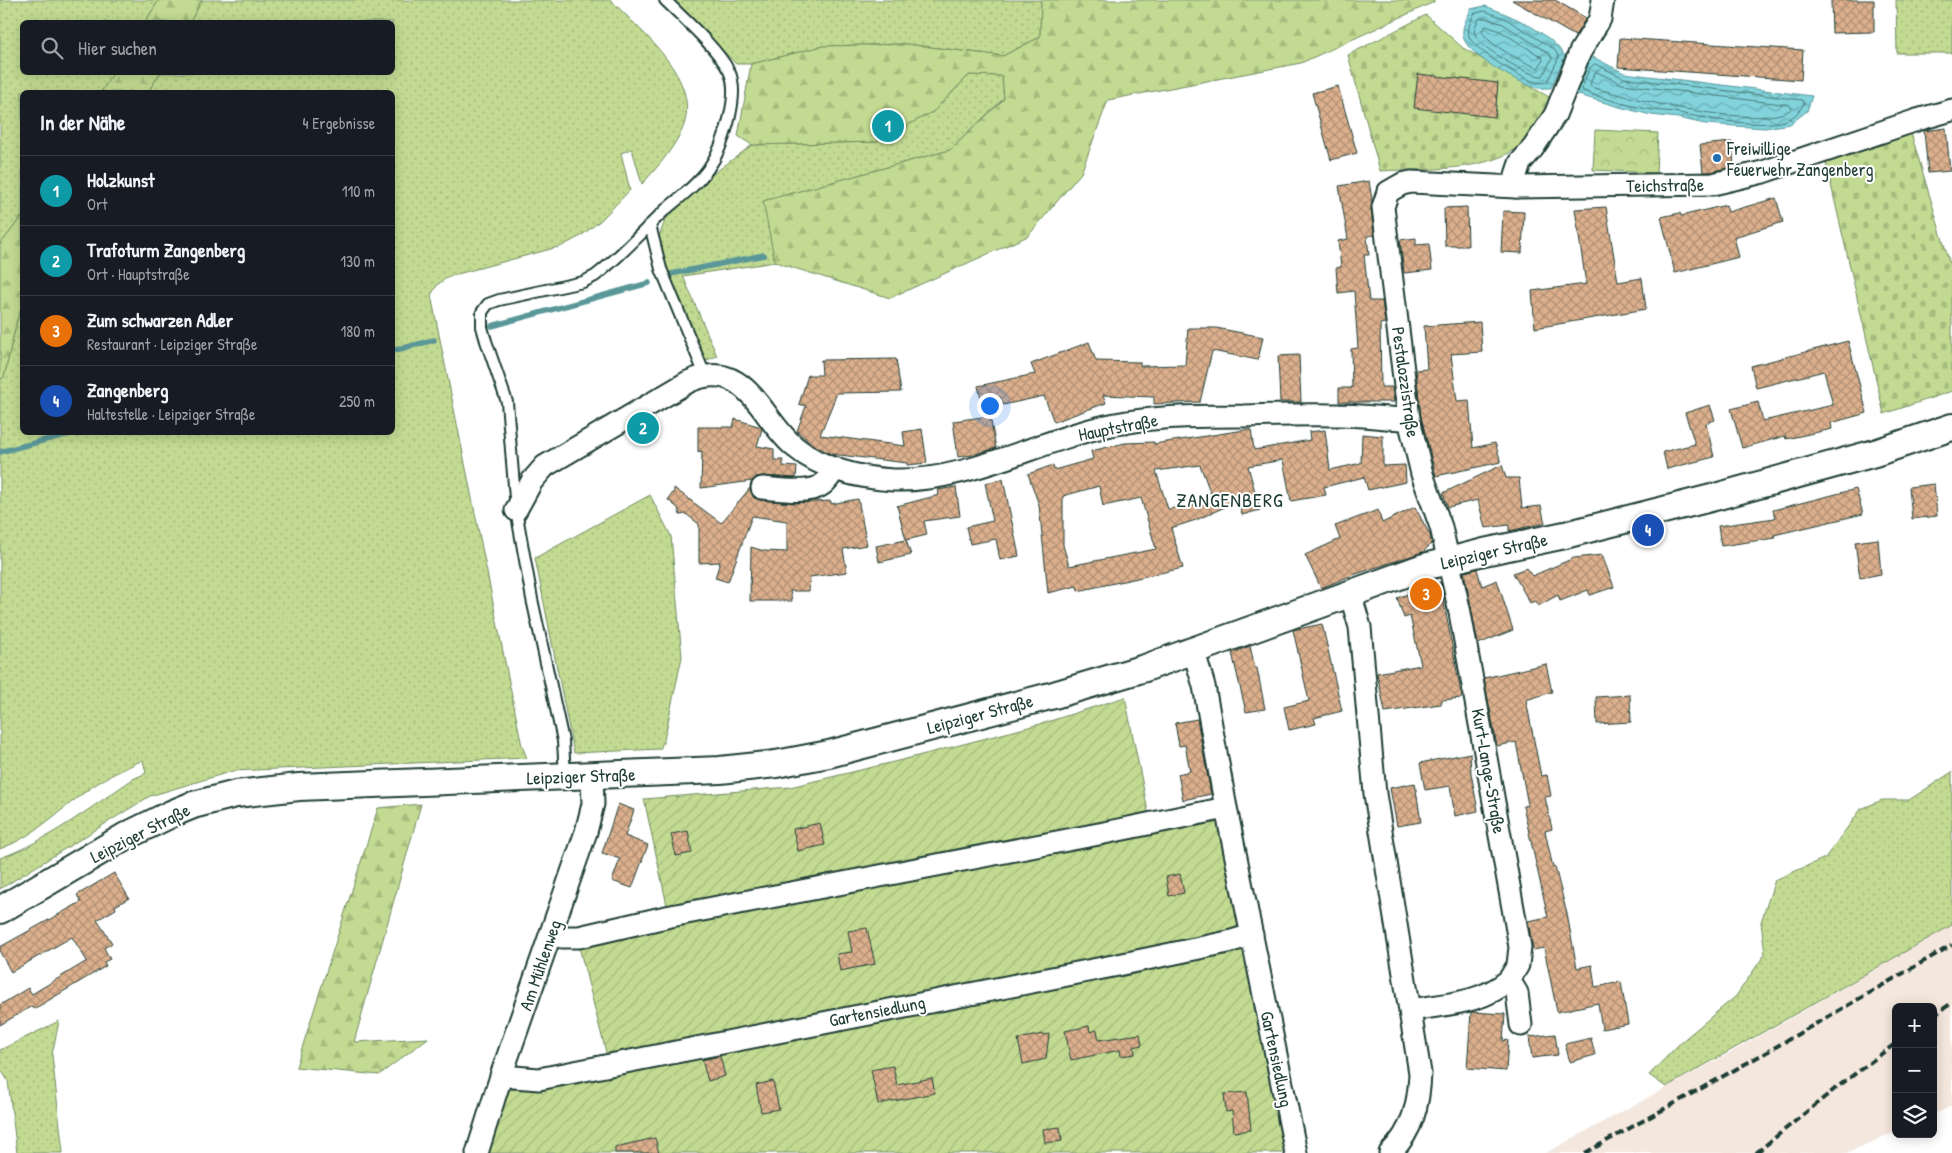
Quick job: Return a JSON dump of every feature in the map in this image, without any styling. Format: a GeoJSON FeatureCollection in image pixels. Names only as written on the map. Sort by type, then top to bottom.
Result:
{"type":"FeatureCollection","features":[{"type":"Feature","properties":{"kind":"street"},"geometry":{"type":"LineString","coordinates":[[1516,187],[1516,175],[1520,163],[1555,115],[1580,52],[1600,19],[1603,0]]}},
{"type":"Feature","properties":{"kind":"street","name":"Teichstraße"},"geometry":{"type":"LineString","coordinates":[[1384,200],[1388,192],[1395,187],[1411,182],[1516,187],[1693,186],[1729,181],[1952,110]]}},
{"type":"Feature","properties":{"kind":"street","name":"Pestalozzistraße"},"geometry":{"type":"LineString","coordinates":[[1384,200],[1383,216],[1391,264],[1409,419],[1422,474],[1441,527],[1449,560]]}},
{"type":"Feature","properties":{"kind":"street"},"geometry":{"type":"LineString","coordinates":[[516,510],[532,482],[544,466],[688,382],[705,375]]}},
{"type":"Feature","properties":{"kind":"street","name":"Hauptstraße"},"geometry":{"type":"LineString","coordinates":[[705,375],[734,381],[744,387],[760,403],[776,427],[795,447],[816,460],[862,476],[886,479],[925,478],[968,469],[1088,430],[1147,419],[1207,416],[1338,415],[1409,419]]}},
{"type":"Feature","properties":{"kind":"street","name":"Leipziger Straße"},"geometry":{"type":"LineString","coordinates":[[0,910],[126,836],[170,814],[193,805],[236,794],[309,787],[720,770],[801,760],[1054,695],[1145,668],[1194,652],[1350,593],[1449,560],[1565,535],[1715,498],[1885,450],[1952,427]]}},
{"type":"Feature","properties":{"kind":"street"},"geometry":{"type":"LineString","coordinates":[[762,488],[808,490],[819,487],[827,481],[835,468]]}},
{"type":"Feature","properties":{"kind":"street","name":"Kurt-Lange-Straße"},"geometry":{"type":"LineString","coordinates":[[1449,560],[1469,658],[1520,947],[1518,965],[1509,980]]}},
{"type":"Feature","properties":{"kind":"street"},"geometry":{"type":"LineString","coordinates":[[1350,593],[1360,627],[1375,794],[1420,1073],[1418,1103],[1414,1116],[1403,1139],[1390,1153]]}},
{"type":"Feature","properties":{"kind":"street","name":"Gartensiedlung"},"geometry":{"type":"LineString","coordinates":[[1194,652],[1204,686],[1226,808],[1296,1153]]}},
{"type":"Feature","properties":{"kind":"street","name":"Am Mühlenweg"},"geometry":{"type":"LineString","coordinates":[[477,1153],[502,1073],[592,813],[592,776]]}},
{"type":"Feature","properties":{"kind":"street"},"geometry":{"type":"LineString","coordinates":[[551,934],[562,937],[579,937],[666,917],[1226,808]]}},
{"type":"Feature","properties":{"kind":"street","name":"Gartensiedlung"},"geometry":{"type":"LineString","coordinates":[[502,1073],[514,1077],[539,1079],[1118,965],[1228,942],[1252,935]]}},
{"type":"Feature","properties":{"kind":"street"},"geometry":{"type":"LineString","coordinates":[[1410,1010],[1454,1004],[1480,998],[1492,993],[1509,980],[1517,993],[1521,1025]]}},
{"type":"Feature","properties":{"kind":"lane"},"geometry":{"type":"LineString","coordinates":[[565,777],[563,741],[532,600],[516,510],[507,402],[482,327],[482,312],[488,304],[499,300],[583,282],[604,269],[699,179],[715,159],[725,134],[733,87],[730,72],[724,62],[665,0]]}},
{"type":"Feature","properties":{"kind":"lane"},"geometry":{"type":"LineString","coordinates":[[650,225],[661,270],[705,375]]}},
{"type":"Feature","properties":{"kind":"shaded area"},"geometry":{"type":"Polygon","coordinates":[[[1952,925],[1952,1106],[1937,1113],[1937,1003],[1892,1003],[1892,1133],[1847,1153],[1546,1153],[1728,1054],[1952,925]]]}},
{"type":"Feature","properties":{"kind":"green space"},"geometry":{"type":"Polygon","coordinates":[[[0,0],[159,0],[146,20],[20,20],[20,75],[113,75],[102,90],[20,90],[20,219],[0,245],[0,0]]]}},
{"type":"Feature","properties":{"kind":"green space"},"geometry":{"type":"Polygon","coordinates":[[[159,0],[202,0],[191,20],[146,20],[159,0]]]}},
{"type":"Feature","properties":{"kind":"green space"},"geometry":{"type":"Polygon","coordinates":[[[202,0],[611,0],[668,61],[679,79],[686,98],[686,117],[679,136],[671,149],[642,184],[632,149],[621,153],[630,190],[601,220],[581,236],[562,246],[450,276],[438,284],[431,295],[522,746],[527,758],[233,771],[150,796],[0,889],[0,858],[52,833],[133,779],[146,773],[143,760],[117,772],[92,787],[25,837],[0,849],[0,380],[4,377],[20,312],[20,435],[395,435],[395,90],[149,90],[159,75],[395,75],[395,20],[191,20],[202,0]]]}},
{"type":"Feature","properties":{"kind":"green space"},"geometry":{"type":"Polygon","coordinates":[[[674,0],[1041,0],[1040,37],[1003,56],[906,44],[823,46],[751,64],[736,64],[674,0]]]}},
{"type":"Feature","properties":{"kind":"green space"},"geometry":{"type":"Polygon","coordinates":[[[1041,0],[1434,0],[1434,2],[1301,63],[1108,100],[1081,173],[1028,236],[890,298],[775,262],[763,201],[950,150],[1004,99],[1002,76],[969,75],[934,111],[876,142],[752,145],[738,136],[751,64],[823,46],[906,44],[1003,56],[1040,37],[1041,0]]]}},
{"type":"Feature","properties":{"kind":"green space"},"geometry":{"type":"Polygon","coordinates":[[[1896,0],[1952,0],[1952,53],[1897,53],[1896,0]]]}},
{"type":"Feature","properties":{"kind":"green space"},"geometry":{"type":"Polygon","coordinates":[[[1426,15],[1463,48],[1549,97],[1548,113],[1523,144],[1506,155],[1486,162],[1443,169],[1380,171],[1348,55],[1426,15]]]}},
{"type":"Feature","properties":{"kind":"green space"},"geometry":{"type":"Polygon","coordinates":[[[112,75],[159,75],[149,90],[102,90],[112,75]]]}},
{"type":"Feature","properties":{"kind":"green space"},"geometry":{"type":"Polygon","coordinates":[[[969,75],[1002,76],[1004,98],[950,150],[764,201],[775,262],[683,276],[717,356],[705,361],[665,270],[658,239],[666,218],[705,180],[752,145],[876,142],[934,111],[969,75]]]}},
{"type":"Feature","properties":{"kind":"green space"},"geometry":{"type":"Polygon","coordinates":[[[1595,130],[1658,133],[1656,173],[1593,170],[1595,130]]]}},
{"type":"Feature","properties":{"kind":"green space"},"geometry":{"type":"Polygon","coordinates":[[[1911,133],[1952,271],[1952,391],[1884,414],[1826,163],[1911,133]]]}},
{"type":"Feature","properties":{"kind":"green space"},"geometry":{"type":"Polygon","coordinates":[[[20,219],[20,312],[4,377],[0,380],[0,245],[20,219]]]}},
{"type":"Feature","properties":{"kind":"green space"},"geometry":{"type":"Polygon","coordinates":[[[650,495],[671,536],[682,657],[664,740],[660,749],[574,753],[535,558],[650,495]]]}},
{"type":"Feature","properties":{"kind":"green space"},"geometry":{"type":"Polygon","coordinates":[[[1125,697],[1152,831],[1223,817],[1281,1120],[1285,1153],[487,1153],[509,1090],[611,1072],[578,943],[671,924],[644,799],[790,787],[1044,723],[1125,697]]]}},
{"type":"Feature","properties":{"kind":"green space"},"geometry":{"type":"Polygon","coordinates":[[[1952,772],[1952,925],[1666,1087],[1649,1075],[1681,1042],[1736,996],[1765,954],[1761,922],[1775,880],[1825,858],[1861,809],[1882,800],[1909,800],[1952,772]]]}},
{"type":"Feature","properties":{"kind":"green space"},"geometry":{"type":"Polygon","coordinates":[[[421,804],[354,1042],[428,1038],[379,1075],[296,1067],[378,808],[421,804]]]}},
{"type":"Feature","properties":{"kind":"green space"},"geometry":{"type":"Polygon","coordinates":[[[59,1021],[52,1055],[63,1153],[17,1153],[8,1081],[0,1068],[0,1050],[59,1021]]]}},
{"type":"Feature","properties":{"kind":"water"},"geometry":{"type":"Polygon","coordinates":[[[1485,6],[1529,25],[1558,47],[1565,56],[1551,88],[1536,88],[1514,79],[1483,60],[1468,46],[1464,39],[1463,27],[1471,9],[1485,6]]]}},
{"type":"Feature","properties":{"kind":"water"},"geometry":{"type":"Polygon","coordinates":[[[1593,57],[1624,73],[1812,96],[1807,111],[1790,124],[1765,128],[1705,124],[1651,115],[1575,94],[1584,66],[1593,57]]]}},
{"type":"Feature","properties":{"kind":"building"},"geometry":{"type":"Polygon","coordinates":[[[1512,0],[1555,0],[1586,18],[1575,36],[1512,0]]]}},
{"type":"Feature","properties":{"kind":"building"},"geometry":{"type":"Polygon","coordinates":[[[1831,0],[1874,0],[1874,32],[1832,33],[1831,0]]]}},
{"type":"Feature","properties":{"kind":"building"},"geometry":{"type":"Polygon","coordinates":[[[1620,38],[1803,50],[1801,80],[1618,67],[1620,38]]]}},
{"type":"Feature","properties":{"kind":"building"},"geometry":{"type":"Polygon","coordinates":[[[1418,74],[1498,83],[1495,117],[1414,108],[1418,74]]]}},
{"type":"Feature","properties":{"kind":"building"},"geometry":{"type":"Polygon","coordinates":[[[1338,86],[1357,153],[1331,160],[1312,93],[1338,86]]]}},
{"type":"Feature","properties":{"kind":"building"},"geometry":{"type":"Polygon","coordinates":[[[1946,128],[1950,171],[1928,173],[1924,131],[1946,128]]]}},
{"type":"Feature","properties":{"kind":"building","name":"Freiwillige Feuerwehr Zangenberg"},"geometry":{"type":"Polygon","coordinates":[[[1732,142],[1734,166],[1711,172],[1703,172],[1700,145],[1732,142]]]}},
{"type":"Feature","properties":{"kind":"building"},"geometry":{"type":"Polygon","coordinates":[[[1369,181],[1374,235],[1367,236],[1369,255],[1364,255],[1369,301],[1382,301],[1385,323],[1380,324],[1381,387],[1392,387],[1394,402],[1339,402],[1339,388],[1352,388],[1351,349],[1358,348],[1354,291],[1338,293],[1336,268],[1341,267],[1338,241],[1348,239],[1339,186],[1369,181]]]}},
{"type":"Feature","properties":{"kind":"building"},"geometry":{"type":"Polygon","coordinates":[[[1776,198],[1783,222],[1734,237],[1739,257],[1675,273],[1661,217],[1680,213],[1681,216],[1726,205],[1728,212],[1776,198]]]}},
{"type":"Feature","properties":{"kind":"building"},"geometry":{"type":"Polygon","coordinates":[[[1467,207],[1468,246],[1445,246],[1444,208],[1467,207]]]}},
{"type":"Feature","properties":{"kind":"building"},"geometry":{"type":"Polygon","coordinates":[[[1606,207],[1618,282],[1642,278],[1646,309],[1535,328],[1532,291],[1586,284],[1575,209],[1606,207]]]}},
{"type":"Feature","properties":{"kind":"building"},"geometry":{"type":"Polygon","coordinates":[[[1503,211],[1524,212],[1522,253],[1501,252],[1503,211]]]}},
{"type":"Feature","properties":{"kind":"building"},"geometry":{"type":"Polygon","coordinates":[[[1416,238],[1416,245],[1429,244],[1432,270],[1404,273],[1400,240],[1416,238]]]}},
{"type":"Feature","properties":{"kind":"building"},"geometry":{"type":"Polygon","coordinates":[[[1480,322],[1482,352],[1451,354],[1457,401],[1469,400],[1473,448],[1495,443],[1501,462],[1436,476],[1421,417],[1416,370],[1427,369],[1424,326],[1480,322]]]}},
{"type":"Feature","properties":{"kind":"building"},"geometry":{"type":"Polygon","coordinates":[[[1188,328],[1216,328],[1263,337],[1258,360],[1212,351],[1200,402],[1154,404],[1154,397],[1103,395],[1106,403],[1054,422],[1044,396],[1003,405],[1000,397],[982,402],[978,386],[1035,374],[1031,364],[1089,342],[1096,361],[1140,362],[1140,366],[1185,365],[1188,328]]]}},
{"type":"Feature","properties":{"kind":"building"},"geometry":{"type":"Polygon","coordinates":[[[1848,341],[1867,413],[1831,423],[1832,429],[1786,439],[1785,436],[1742,448],[1731,409],[1758,402],[1763,421],[1833,405],[1824,371],[1756,388],[1751,366],[1848,341]]]}},
{"type":"Feature","properties":{"kind":"building"},"geometry":{"type":"Polygon","coordinates":[[[1299,355],[1301,402],[1280,402],[1278,356],[1299,355]]]}},
{"type":"Feature","properties":{"kind":"building"},"geometry":{"type":"Polygon","coordinates":[[[896,359],[901,392],[837,393],[820,435],[905,446],[903,432],[922,429],[927,463],[907,465],[907,463],[831,454],[812,444],[797,431],[806,406],[799,404],[808,375],[822,375],[821,360],[896,359]]]}},
{"type":"Feature","properties":{"kind":"building"},"geometry":{"type":"Polygon","coordinates":[[[1710,405],[1715,420],[1706,423],[1714,457],[1667,469],[1663,452],[1695,444],[1685,413],[1710,405]]]}},
{"type":"Feature","properties":{"kind":"building"},"geometry":{"type":"Polygon","coordinates":[[[990,416],[996,448],[958,457],[953,421],[990,416]]]}},
{"type":"Feature","properties":{"kind":"building"},"geometry":{"type":"Polygon","coordinates":[[[735,419],[761,427],[757,446],[774,449],[774,460],[783,460],[783,466],[797,467],[796,478],[763,476],[756,477],[752,481],[701,488],[702,451],[698,452],[698,427],[733,427],[735,419]]]}},
{"type":"Feature","properties":{"kind":"building"},"geometry":{"type":"Polygon","coordinates":[[[1251,429],[1254,450],[1310,440],[1309,432],[1325,430],[1330,470],[1361,463],[1362,434],[1383,436],[1383,466],[1405,465],[1406,482],[1368,490],[1364,477],[1324,487],[1326,495],[1291,501],[1283,460],[1248,466],[1260,510],[1242,515],[1238,501],[1196,520],[1171,528],[1183,568],[1078,591],[1077,586],[1048,593],[1039,505],[1028,474],[1053,465],[1054,470],[1093,459],[1091,451],[1125,443],[1154,442],[1154,444],[1251,429]],[[1200,465],[1156,471],[1168,509],[1214,502],[1200,465]],[[1099,486],[1063,496],[1063,545],[1069,566],[1156,549],[1141,498],[1103,506],[1099,486]]]}},
{"type":"Feature","properties":{"kind":"building"},"geometry":{"type":"Polygon","coordinates":[[[1502,465],[1506,478],[1519,478],[1522,508],[1541,506],[1545,523],[1509,531],[1509,525],[1485,528],[1478,500],[1448,507],[1443,493],[1502,465]]]}},
{"type":"Feature","properties":{"kind":"building"},"geometry":{"type":"Polygon","coordinates":[[[1003,479],[1019,556],[1000,560],[996,539],[970,544],[966,527],[993,521],[985,483],[1003,479]]]}},
{"type":"Feature","properties":{"kind":"building"},"geometry":{"type":"Polygon","coordinates":[[[1934,484],[1937,516],[1912,519],[1909,487],[1934,484]]]}},
{"type":"Feature","properties":{"kind":"building"},"geometry":{"type":"Polygon","coordinates":[[[956,487],[960,516],[924,521],[927,535],[906,540],[897,506],[939,495],[938,490],[956,487]]]}},
{"type":"Feature","properties":{"kind":"building"},"geometry":{"type":"Polygon","coordinates":[[[674,488],[721,523],[750,488],[754,498],[761,500],[794,503],[831,501],[831,504],[858,499],[867,545],[843,549],[847,572],[810,577],[809,591],[790,591],[792,601],[750,601],[751,547],[764,551],[787,552],[787,521],[752,516],[728,582],[715,578],[720,562],[699,563],[699,524],[686,514],[680,515],[678,508],[668,500],[674,488]]]}},
{"type":"Feature","properties":{"kind":"building"},"geometry":{"type":"Polygon","coordinates":[[[1856,489],[1863,514],[1774,535],[1775,538],[1721,546],[1718,526],[1775,518],[1773,510],[1856,489]]]}},
{"type":"Feature","properties":{"kind":"building"},"geometry":{"type":"Polygon","coordinates":[[[1415,507],[1430,535],[1432,543],[1423,552],[1353,575],[1321,588],[1305,555],[1340,539],[1335,526],[1378,510],[1382,523],[1415,507]]]}},
{"type":"Feature","properties":{"kind":"building"},"geometry":{"type":"Polygon","coordinates":[[[1878,539],[1881,574],[1860,578],[1855,542],[1878,539]]]}},
{"type":"Feature","properties":{"kind":"building"},"geometry":{"type":"Polygon","coordinates":[[[906,540],[911,555],[879,562],[876,546],[906,540]]]}},
{"type":"Feature","properties":{"kind":"building"},"geometry":{"type":"Polygon","coordinates":[[[1602,555],[1614,587],[1590,595],[1588,590],[1560,601],[1558,595],[1538,606],[1535,601],[1530,603],[1513,573],[1526,568],[1532,576],[1574,558],[1602,555]]]}},
{"type":"Feature","properties":{"kind":"building"},"geometry":{"type":"Polygon","coordinates":[[[1477,569],[1482,586],[1497,580],[1513,630],[1478,644],[1464,572],[1477,569]]]}},
{"type":"Feature","properties":{"kind":"building"},"geometry":{"type":"Polygon","coordinates":[[[1440,582],[1462,698],[1442,700],[1441,704],[1385,712],[1377,673],[1421,665],[1410,616],[1404,618],[1397,598],[1440,582]]]}},
{"type":"Feature","properties":{"kind":"building"},"geometry":{"type":"Polygon","coordinates":[[[1322,624],[1342,711],[1314,718],[1316,724],[1289,730],[1284,707],[1309,701],[1293,630],[1322,624]]]}},
{"type":"Feature","properties":{"kind":"building"},"geometry":{"type":"Polygon","coordinates":[[[1250,646],[1255,668],[1257,668],[1265,709],[1246,712],[1232,653],[1250,646]]]}},
{"type":"Feature","properties":{"kind":"building"},"geometry":{"type":"Polygon","coordinates":[[[1546,664],[1552,692],[1526,700],[1541,776],[1547,775],[1551,796],[1545,797],[1552,829],[1545,831],[1553,868],[1555,867],[1567,914],[1577,968],[1592,965],[1595,987],[1621,982],[1628,1024],[1602,1029],[1598,1003],[1557,1012],[1544,948],[1533,950],[1528,921],[1548,917],[1523,806],[1528,805],[1516,742],[1497,746],[1484,678],[1546,664]]]}},
{"type":"Feature","properties":{"kind":"building"},"geometry":{"type":"Polygon","coordinates":[[[1630,695],[1631,722],[1597,724],[1596,697],[1630,695]]]}},
{"type":"Feature","properties":{"kind":"building"},"geometry":{"type":"Polygon","coordinates":[[[1197,719],[1211,794],[1183,800],[1178,774],[1190,771],[1185,745],[1179,746],[1175,723],[1197,719]]]}},
{"type":"Feature","properties":{"kind":"building"},"geometry":{"type":"Polygon","coordinates":[[[1470,753],[1471,773],[1478,811],[1455,816],[1450,786],[1425,790],[1420,763],[1470,753]]]}},
{"type":"Feature","properties":{"kind":"building"},"geometry":{"type":"Polygon","coordinates":[[[1415,783],[1421,822],[1397,826],[1390,788],[1415,783]]]}},
{"type":"Feature","properties":{"kind":"building"},"geometry":{"type":"Polygon","coordinates":[[[618,804],[634,810],[625,836],[648,845],[632,888],[612,881],[620,859],[602,853],[618,804]]]}},
{"type":"Feature","properties":{"kind":"building"},"geometry":{"type":"Polygon","coordinates":[[[820,823],[825,845],[798,851],[793,829],[820,823]]]}},
{"type":"Feature","properties":{"kind":"building"},"geometry":{"type":"Polygon","coordinates":[[[688,831],[692,853],[676,856],[671,834],[688,831]]]}},
{"type":"Feature","properties":{"kind":"building"},"geometry":{"type":"Polygon","coordinates":[[[114,873],[129,898],[115,906],[116,909],[97,920],[112,943],[104,948],[110,959],[104,962],[106,966],[34,1009],[32,1006],[0,1025],[0,1005],[28,988],[32,994],[87,961],[72,937],[11,972],[0,952],[0,947],[81,902],[77,895],[114,873]]]}},
{"type":"Feature","properties":{"kind":"building"},"geometry":{"type":"Polygon","coordinates":[[[1180,874],[1184,893],[1169,896],[1166,877],[1180,874]]]}},
{"type":"Feature","properties":{"kind":"building"},"geometry":{"type":"Polygon","coordinates":[[[867,928],[875,964],[840,971],[837,954],[852,952],[848,931],[867,928]]]}},
{"type":"Feature","properties":{"kind":"building"},"geometry":{"type":"Polygon","coordinates":[[[1471,1012],[1505,1014],[1503,1041],[1508,1040],[1506,1071],[1467,1068],[1471,1012]]]}},
{"type":"Feature","properties":{"kind":"building"},"geometry":{"type":"Polygon","coordinates":[[[1089,1026],[1090,1032],[1097,1030],[1099,1040],[1140,1034],[1142,1045],[1134,1047],[1135,1054],[1121,1056],[1120,1050],[1071,1060],[1065,1031],[1089,1026]]]}},
{"type":"Feature","properties":{"kind":"building"},"geometry":{"type":"Polygon","coordinates":[[[1049,1034],[1046,1059],[1023,1064],[1018,1039],[1049,1034]]]}},
{"type":"Feature","properties":{"kind":"building"},"geometry":{"type":"Polygon","coordinates":[[[1555,1034],[1558,1055],[1532,1058],[1529,1037],[1555,1034]]]}},
{"type":"Feature","properties":{"kind":"building"},"geometry":{"type":"Polygon","coordinates":[[[1591,1038],[1595,1055],[1570,1062],[1565,1044],[1591,1038]]]}},
{"type":"Feature","properties":{"kind":"building"},"geometry":{"type":"Polygon","coordinates":[[[720,1056],[725,1076],[708,1081],[702,1060],[720,1056]]]}},
{"type":"Feature","properties":{"kind":"building"},"geometry":{"type":"Polygon","coordinates":[[[893,1066],[897,1085],[932,1078],[935,1093],[878,1104],[871,1070],[893,1066]]]}},
{"type":"Feature","properties":{"kind":"building"},"geometry":{"type":"Polygon","coordinates":[[[773,1081],[779,1109],[761,1112],[756,1085],[773,1081]]]}},
{"type":"Feature","properties":{"kind":"building"},"geometry":{"type":"Polygon","coordinates":[[[1247,1092],[1251,1130],[1234,1132],[1232,1111],[1226,1112],[1224,1094],[1247,1092]]]}},
{"type":"Feature","properties":{"kind":"building"},"geometry":{"type":"Polygon","coordinates":[[[1060,1127],[1062,1141],[1045,1143],[1043,1129],[1060,1127]]]}},
{"type":"Feature","properties":{"kind":"building"},"geometry":{"type":"Polygon","coordinates":[[[655,1138],[659,1153],[615,1153],[615,1147],[655,1138]]]}},
{"type":"Feature","properties":{"kind":"waterway"},"geometry":{"type":"LineString","coordinates":[[671,274],[764,255]]}},
{"type":"Feature","properties":{"kind":"waterway"},"geometry":{"type":"LineString","coordinates":[[492,326],[649,283]]}},
{"type":"Feature","properties":{"kind":"waterway"},"geometry":{"type":"LineString","coordinates":[[395,350],[434,340]]}},
{"type":"Feature","properties":{"kind":"waterway"},"geometry":{"type":"LineString","coordinates":[[0,452],[65,435]]}},
{"type":"Feature","properties":{"kind":"railway"},"geometry":{"type":"LineString","coordinates":[[1585,1153],[1774,1048],[1952,945]]}},
{"type":"Feature","properties":{"kind":"railway"},"geometry":{"type":"LineString","coordinates":[[1937,1013],[1952,1003]]}},
{"type":"Feature","properties":{"kind":"railway"},"geometry":{"type":"LineString","coordinates":[[1756,1153],[1836,1088],[1892,1046]]}},
{"type":"Feature","properties":{"kind":"place","name":"Holzkunst"},"geometry":{"type":"Point","coordinates":[888,126]}},
{"type":"Feature","properties":{"kind":"place","name":"Freiwillige Feuerwehr Zangenberg"},"geometry":{"type":"Point","coordinates":[1717,158]}},
{"type":"Feature","properties":{"kind":"place","name":"Trafoturm Zangenberg"},"geometry":{"type":"Point","coordinates":[643,428]}},
{"type":"Feature","properties":{"kind":"place","name":"Zangenberg"},"geometry":{"type":"Point","coordinates":[1648,530]}},
{"type":"Feature","properties":{"kind":"place","name":"Zum schwarzen Adler"},"geometry":{"type":"Point","coordinates":[1426,594]}},
{"type":"Feature","properties":{"kind":"district","name":"ZANGENBERG"},"geometry":{"type":"Point","coordinates":[1230,499]}}]}
